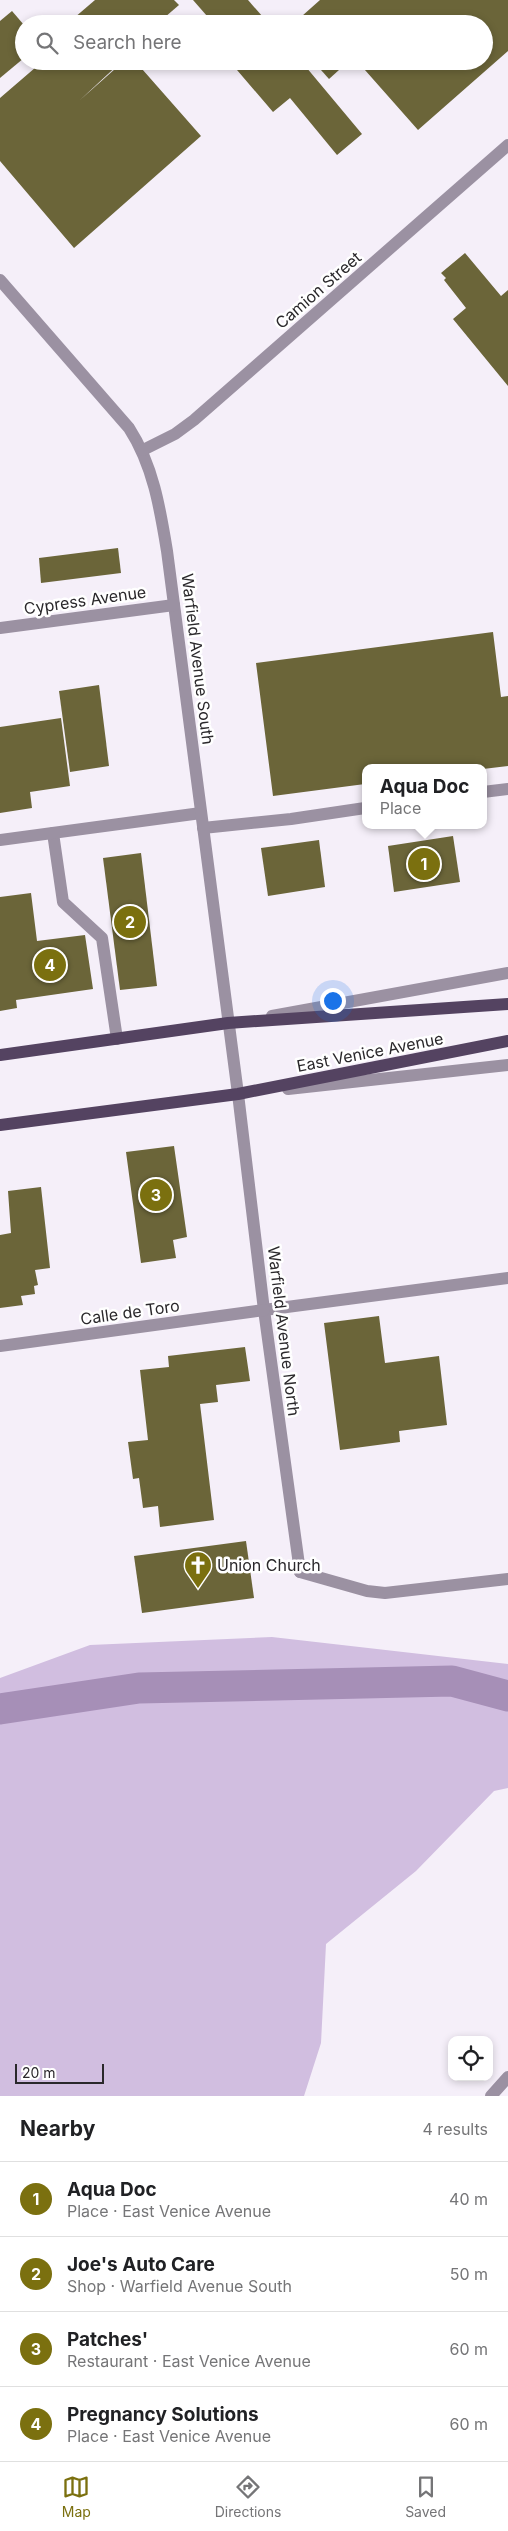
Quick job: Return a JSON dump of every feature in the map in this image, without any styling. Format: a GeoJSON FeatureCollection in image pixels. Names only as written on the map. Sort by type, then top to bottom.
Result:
{"type":"FeatureCollection","features":[{"type":"Feature","properties":{"kind":"main road","name":"East Venice Avenue"},"geometry":{"type":"LineString","coordinates":[[0,1055],[228,1024],[508,1004]]}},
{"type":"Feature","properties":{"kind":"main road","name":"East Venice Avenue"},"geometry":{"type":"LineString","coordinates":[[0,1125],[238,1094],[508,1041]]}},
{"type":"Feature","properties":{"kind":"street","name":"Camion Street"},"geometry":{"type":"LineString","coordinates":[[143,450],[175,434],[194,420],[508,145]]}},
{"type":"Feature","properties":{"kind":"street","name":"Warfield Avenue South"},"geometry":{"type":"LineString","coordinates":[[0,280],[129,428],[143,450],[161,518],[174,604],[238,1094]]}},
{"type":"Feature","properties":{"kind":"street","name":"Cypress Avenue"},"geometry":{"type":"LineString","coordinates":[[0,628],[174,604]]}},
{"type":"Feature","properties":{"kind":"street"},"geometry":{"type":"LineString","coordinates":[[487,792],[508,789]]}},
{"type":"Feature","properties":{"kind":"street"},"geometry":{"type":"LineString","coordinates":[[203,828],[291,819],[362,808]]}},
{"type":"Feature","properties":{"kind":"street"},"geometry":{"type":"LineString","coordinates":[[0,840],[201,813]]}},
{"type":"Feature","properties":{"kind":"street"},"geometry":{"type":"LineString","coordinates":[[52,833],[63,902],[102,938],[117,1039]]}},
{"type":"Feature","properties":{"kind":"street","name":"East Venice Avenue"},"geometry":{"type":"LineString","coordinates":[[228,1024],[508,973]]}},
{"type":"Feature","properties":{"kind":"street","name":"East Venice Avenue"},"geometry":{"type":"LineString","coordinates":[[238,1094],[508,1065]]}},
{"type":"Feature","properties":{"kind":"street","name":"Warfield Avenue North"},"geometry":{"type":"LineString","coordinates":[[238,1094],[264,1310],[300,1572],[366,1591],[385,1593],[508,1579]]}},
{"type":"Feature","properties":{"kind":"street","name":"Calle de Toro"},"geometry":{"type":"LineString","coordinates":[[0,1346],[508,1278]]}},
{"type":"Feature","properties":{"kind":"street"},"geometry":{"type":"LineString","coordinates":[[491,2096],[508,2077]]}},
{"type":"Feature","properties":{"kind":"shaded area"},"geometry":{"type":"Polygon","coordinates":[[[272,1637],[508,1664],[508,1788],[494,1791],[416,1871],[326,1944],[321,2043],[304,2096],[0,2096],[0,1678],[90,1645],[272,1637]]]}},
{"type":"Feature","properties":{"kind":"building"},"geometry":{"type":"Polygon","coordinates":[[[95,0],[174,0],[179,5],[167,15],[78,15],[95,0]]]}},
{"type":"Feature","properties":{"kind":"building"},"geometry":{"type":"Polygon","coordinates":[[[193,0],[248,0],[261,15],[206,15],[193,0]]]}},
{"type":"Feature","properties":{"kind":"building"},"geometry":{"type":"Polygon","coordinates":[[[320,0],[508,0],[508,51],[493,64],[493,15],[303,15],[320,0]]]}},
{"type":"Feature","properties":{"kind":"building"},"geometry":{"type":"Polygon","coordinates":[[[12,11],[15,15],[15,66],[0,78],[0,21],[12,11]]]}},
{"type":"Feature","properties":{"kind":"building"},"geometry":{"type":"Polygon","coordinates":[[[33,70],[112,70],[80,100],[114,70],[143,70],[201,136],[74,248],[0,161],[0,98],[33,70]]]}},
{"type":"Feature","properties":{"kind":"building"},"geometry":{"type":"Polygon","coordinates":[[[237,70],[309,70],[362,134],[337,155],[290,98],[273,112],[237,70]]]}},
{"type":"Feature","properties":{"kind":"building"},"geometry":{"type":"Polygon","coordinates":[[[321,70],[339,70],[329,79],[321,70]]]}},
{"type":"Feature","properties":{"kind":"building"},"geometry":{"type":"Polygon","coordinates":[[[365,70],[486,70],[418,130],[365,70]]]}},
{"type":"Feature","properties":{"kind":"building"},"geometry":{"type":"Polygon","coordinates":[[[465,253],[501,296],[508,290],[508,386],[453,319],[466,308],[444,280],[446,278],[441,273],[465,253]]]}},
{"type":"Feature","properties":{"kind":"building"},"geometry":{"type":"Polygon","coordinates":[[[118,548],[121,573],[41,583],[39,558],[118,548]]]}},
{"type":"Feature","properties":{"kind":"building"},"geometry":{"type":"Polygon","coordinates":[[[493,632],[501,697],[508,696],[508,766],[487,769],[487,764],[362,764],[362,784],[273,796],[256,663],[493,632]]]}},
{"type":"Feature","properties":{"kind":"building"},"geometry":{"type":"Polygon","coordinates":[[[99,685],[109,766],[70,772],[59,691],[99,685]]]}},
{"type":"Feature","properties":{"kind":"building"},"geometry":{"type":"Polygon","coordinates":[[[61,718],[70,786],[30,792],[32,808],[0,813],[0,727],[61,718]]]}},
{"type":"Feature","properties":{"kind":"building"},"geometry":{"type":"Polygon","coordinates":[[[453,836],[460,882],[394,892],[388,846],[453,836]]]}},
{"type":"Feature","properties":{"kind":"building"},"geometry":{"type":"Polygon","coordinates":[[[319,840],[325,887],[268,896],[261,848],[319,840]]]}},
{"type":"Feature","properties":{"kind":"building"},"geometry":{"type":"Polygon","coordinates":[[[141,853],[157,986],[120,990],[103,858],[141,853]]]}},
{"type":"Feature","properties":{"kind":"building"},"geometry":{"type":"Polygon","coordinates":[[[31,893],[37,941],[85,935],[93,989],[16,1000],[17,1008],[0,1011],[0,897],[31,893]]]}},
{"type":"Feature","properties":{"kind":"building"},"geometry":{"type":"Polygon","coordinates":[[[174,1146],[187,1237],[173,1240],[176,1258],[141,1263],[126,1152],[174,1146]]]}},
{"type":"Feature","properties":{"kind":"building"},"geometry":{"type":"Polygon","coordinates":[[[41,1187],[50,1268],[35,1270],[38,1285],[34,1286],[35,1294],[21,1296],[23,1305],[0,1308],[0,1235],[11,1233],[8,1191],[41,1187]]]}},
{"type":"Feature","properties":{"kind":"building"},"geometry":{"type":"Polygon","coordinates":[[[379,1316],[385,1363],[439,1356],[447,1425],[399,1431],[400,1442],[340,1450],[324,1323],[379,1316]]]}},
{"type":"Feature","properties":{"kind":"building"},"geometry":{"type":"Polygon","coordinates":[[[245,1347],[250,1381],[216,1385],[218,1402],[200,1404],[214,1520],[160,1527],[158,1506],[143,1508],[139,1478],[133,1479],[128,1442],[148,1440],[140,1370],[169,1367],[168,1356],[245,1347]]]}},
{"type":"Feature","properties":{"kind":"building"},"geometry":{"type":"Polygon","coordinates":[[[246,1541],[254,1598],[142,1613],[134,1556],[246,1541]]]}},
{"type":"Feature","properties":{"kind":"waterway"},"geometry":{"type":"LineString","coordinates":[[0,1709],[139,1688],[452,1681],[508,1696]]}},
{"type":"Feature","properties":{"kind":"place","name":"Aqua Doc"},"geometry":{"type":"Point","coordinates":[424,864]}},
{"type":"Feature","properties":{"kind":"place","name":"Joe's Auto Care"},"geometry":{"type":"Point","coordinates":[130,922]}},
{"type":"Feature","properties":{"kind":"place","name":"Pregnancy Solutions"},"geometry":{"type":"Point","coordinates":[50,965]}},
{"type":"Feature","properties":{"kind":"place","name":"Patches'"},"geometry":{"type":"Point","coordinates":[156,1195]}},
{"type":"Feature","properties":{"kind":"place","name":"Union Church"},"geometry":{"type":"Point","coordinates":[198,1589]}}]}
